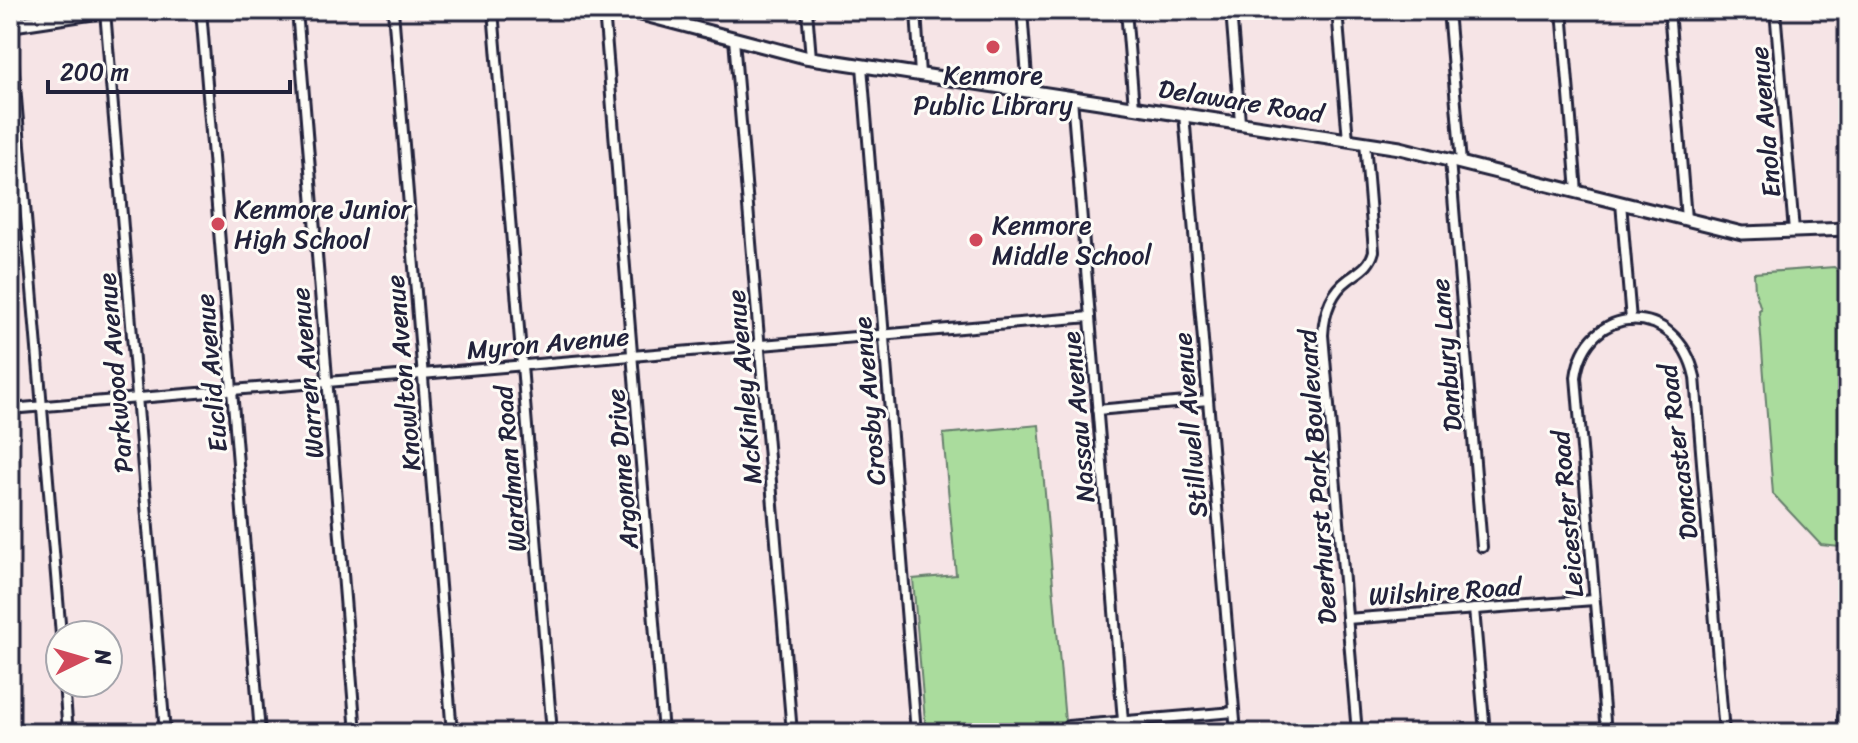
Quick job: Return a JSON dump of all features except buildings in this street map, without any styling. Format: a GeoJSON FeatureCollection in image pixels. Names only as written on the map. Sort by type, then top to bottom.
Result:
{"type":"FeatureCollection","features":[{"type":"Feature","properties":{"kind":"main road"},"geometry":{"type":"LineString","coordinates":[[12,25],[107,10]]}},
{"type":"Feature","properties":{"kind":"street"},"geometry":{"type":"LineString","coordinates":[[15,10],[12,25],[60,619]]}},
{"type":"Feature","properties":{"kind":"street","name":"Parkwood Avenue"},"geometry":{"type":"LineString","coordinates":[[107,10],[165,733]]}},
{"type":"Feature","properties":{"kind":"street","name":"Euclid Avenue"},"geometry":{"type":"LineString","coordinates":[[201,10],[260,733]]}},
{"type":"Feature","properties":{"kind":"street","name":"Warren Avenue"},"geometry":{"type":"LineString","coordinates":[[297,10],[356,733]]}},
{"type":"Feature","properties":{"kind":"street","name":"Knowlton Avenue"},"geometry":{"type":"LineString","coordinates":[[393,10],[452,733]]}},
{"type":"Feature","properties":{"kind":"street","name":"Wardman Road"},"geometry":{"type":"LineString","coordinates":[[493,10],[552,733]]}},
{"type":"Feature","properties":{"kind":"street","name":"Argonne Drive"},"geometry":{"type":"LineString","coordinates":[[604,10],[663,733]]}},
{"type":"Feature","properties":{"kind":"street","name":"Delaware Road"},"geometry":{"type":"LineString","coordinates":[[626,10],[811,58],[1400,148],[1742,233],[1848,229]]}},
{"type":"Feature","properties":{"kind":"street"},"geometry":{"type":"LineString","coordinates":[[807,10],[811,58]]}},
{"type":"Feature","properties":{"kind":"street"},"geometry":{"type":"LineString","coordinates":[[916,10],[920,75]]}},
{"type":"Feature","properties":{"kind":"street"},"geometry":{"type":"LineString","coordinates":[[1022,10],[1028,92]]}},
{"type":"Feature","properties":{"kind":"street"},"geometry":{"type":"LineString","coordinates":[[1126,10],[1134,107]]}},
{"type":"Feature","properties":{"kind":"street"},"geometry":{"type":"LineString","coordinates":[[1231,10],[1240,122]]}},
{"type":"Feature","properties":{"kind":"street"},"geometry":{"type":"LineString","coordinates":[[1337,10],[1348,140]]}},
{"type":"Feature","properties":{"kind":"street","name":"Danbury Lane"},"geometry":{"type":"LineString","coordinates":[[1448,10],[1455,162],[1482,547]]}},
{"type":"Feature","properties":{"kind":"street"},"geometry":{"type":"LineString","coordinates":[[1562,10],[1577,192]]}},
{"type":"Feature","properties":{"kind":"street"},"geometry":{"type":"LineString","coordinates":[[1669,10],[1686,219]]}},
{"type":"Feature","properties":{"kind":"street","name":"Enola Avenue"},"geometry":{"type":"LineString","coordinates":[[1775,10],[1794,231]]}},
{"type":"Feature","properties":{"kind":"street","name":"McKinley Avenue"},"geometry":{"type":"LineString","coordinates":[[734,39],[792,733]]}},
{"type":"Feature","properties":{"kind":"street","name":"Crosby Avenue"},"geometry":{"type":"LineString","coordinates":[[862,66],[916,733]]}},
{"type":"Feature","properties":{"kind":"street","name":"Nassau Avenue"},"geometry":{"type":"LineString","coordinates":[[1072,98],[1124,733]]}},
{"type":"Feature","properties":{"kind":"street","name":"Stillwell Avenue"},"geometry":{"type":"LineString","coordinates":[[1184,114],[1236,733]]}},
{"type":"Feature","properties":{"kind":"street","name":"Deerhurst Park Boulevard"},"geometry":{"type":"LineString","coordinates":[[1357,733],[1323,335],[1326,313],[1335,293],[1367,266],[1374,251],[1365,142]]}},
{"type":"Feature","properties":{"kind":"street"},"geometry":{"type":"LineString","coordinates":[[1621,203],[1631,320]]}},
{"type":"Feature","properties":{"kind":"street","name":"Myron Avenue"},"geometry":{"type":"LineString","coordinates":[[10,409],[1090,317]]}},
{"type":"Feature","properties":{"kind":"street","name":"Leicester Road"},"geometry":{"type":"LineString","coordinates":[[1606,733],[1576,377],[1582,355],[1595,336],[1611,326],[1631,320]]}},
{"type":"Feature","properties":{"kind":"street","name":"Doncaster Road"},"geometry":{"type":"LineString","coordinates":[[1631,320],[1654,323],[1672,332],[1689,354],[1695,377],[1724,733]]}},
{"type":"Feature","properties":{"kind":"street"},"geometry":{"type":"LineString","coordinates":[[1097,410],[1208,400]]}},
{"type":"Feature","properties":{"kind":"street","name":"Wilshire Road"},"geometry":{"type":"LineString","coordinates":[[1347,619],[1594,600]]}},
{"type":"Feature","properties":{"kind":"street"},"geometry":{"type":"LineString","coordinates":[[1474,609],[1485,733]]}},
{"type":"Feature","properties":{"kind":"street"},"geometry":{"type":"LineString","coordinates":[[65,699],[68,733]]}},
{"type":"Feature","properties":{"kind":"street"},"geometry":{"type":"LineString","coordinates":[[1844,733],[1843,717],[1848,704]]}},
{"type":"Feature","properties":{"kind":"street"},"geometry":{"type":"LineString","coordinates":[[1068,726],[1234,712]]}},
{"type":"Feature","properties":{"kind":"green space"},"geometry":{"type":"Polygon","coordinates":[[[1834,267],[1840,272],[1848,377],[1848,537],[1840,547],[1821,545],[1773,494],[1761,309],[1755,291],[1754,273],[1834,267]]]}},
{"type":"Feature","properties":{"kind":"green space"},"geometry":{"type":"Polygon","coordinates":[[[1039,425],[1066,733],[926,733],[913,579],[956,575],[943,434],[1039,425]]]}},
{"type":"Feature","properties":{"kind":"place","name":"Kenmore Public Library"},"geometry":{"type":"Point","coordinates":[993,47]}},
{"type":"Feature","properties":{"kind":"place","name":"Kenmore Junior High School"},"geometry":{"type":"Point","coordinates":[218,224]}},
{"type":"Feature","properties":{"kind":"place","name":"Kenmore Middle School"},"geometry":{"type":"Point","coordinates":[976,240]}}]}
